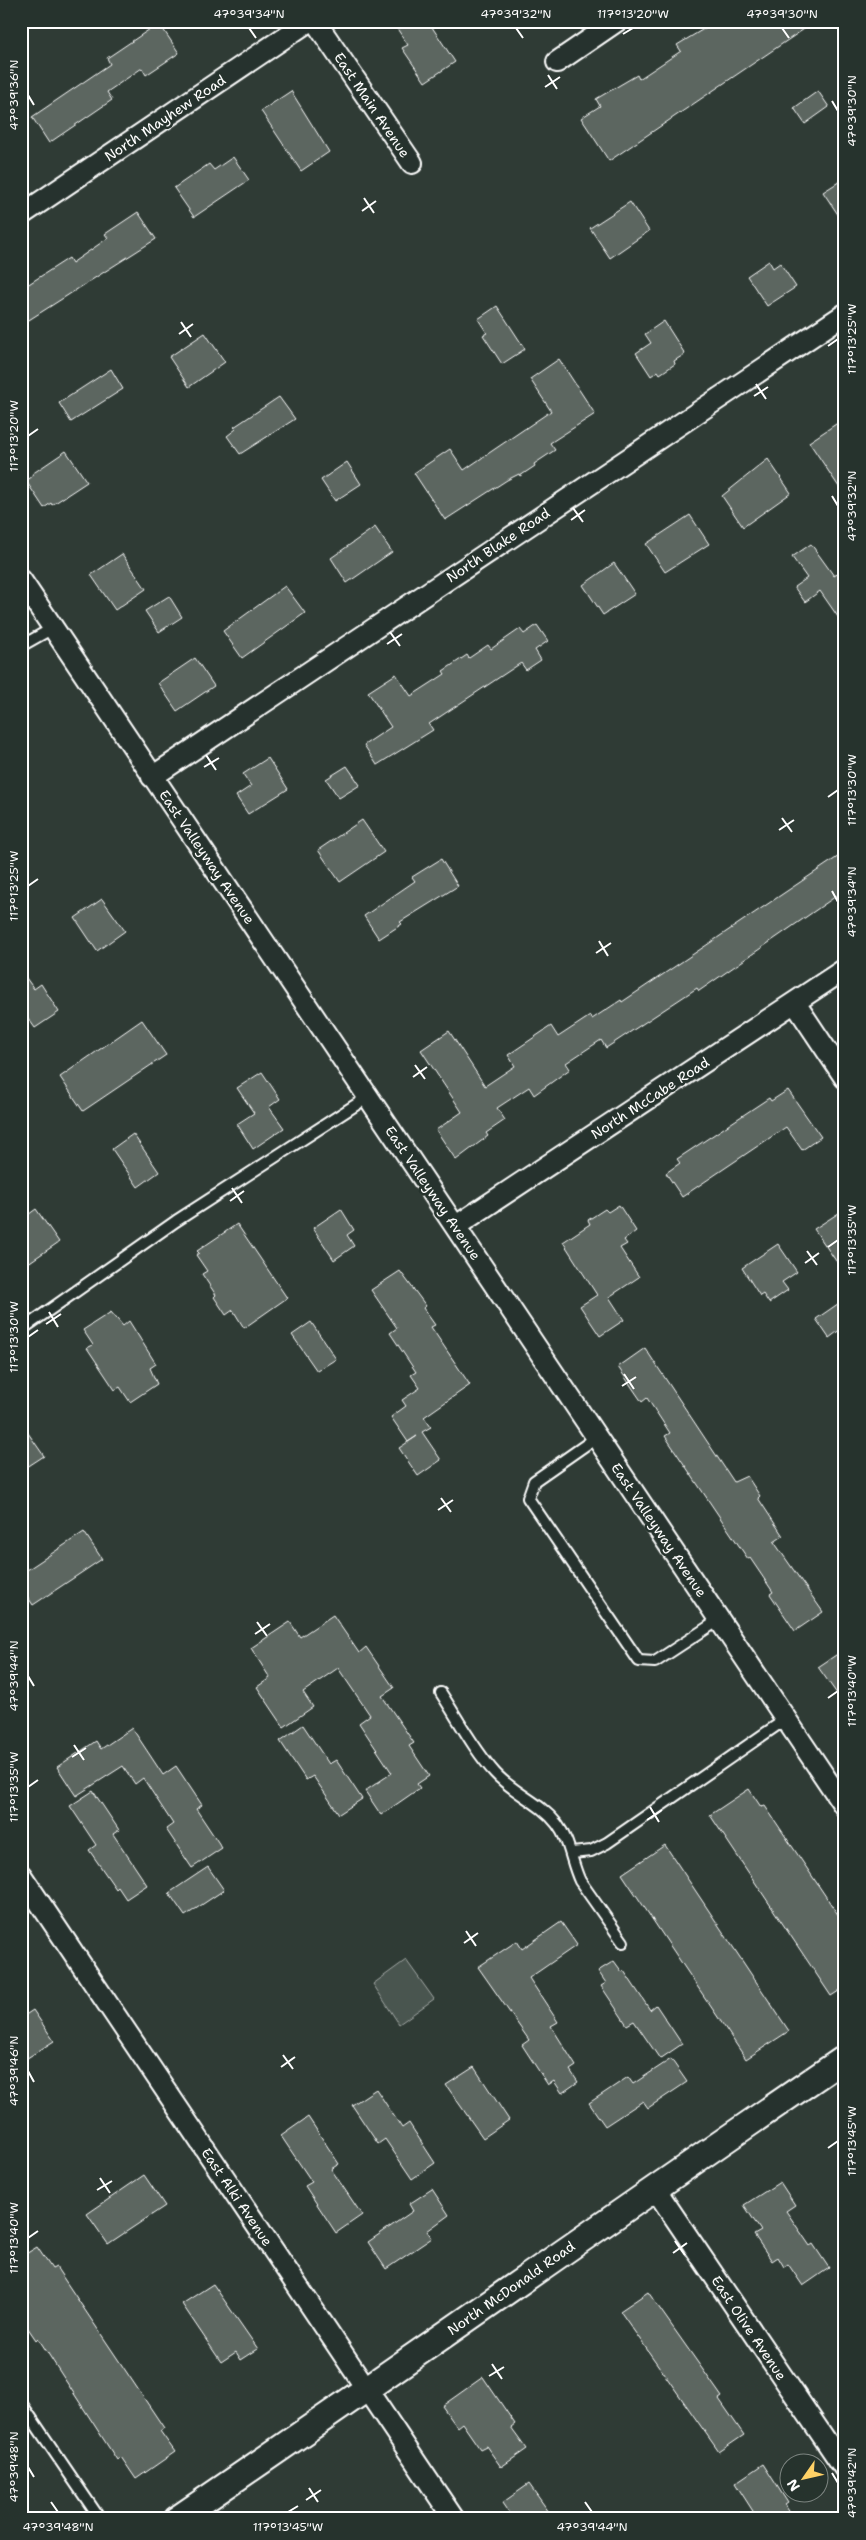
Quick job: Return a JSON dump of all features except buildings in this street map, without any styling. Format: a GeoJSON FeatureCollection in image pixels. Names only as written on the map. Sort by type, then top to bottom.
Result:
{"type":"FeatureCollection","features":[{"type":"Feature","properties":{"kind":"street","name":"North Mayhew Road"},"geometry":{"type":"LineString","coordinates":[[21,215],[309,21]]}},
{"type":"Feature","properties":{"kind":"street","name":"East Main Avenue"},"geometry":{"type":"LineString","coordinates":[[315,21],[412,164]]}},
{"type":"Feature","properties":{"kind":"street"},"geometry":{"type":"LineString","coordinates":[[557,62],[618,21]]}},
{"type":"Feature","properties":{"kind":"street","name":"North Blake Road"},"geometry":{"type":"LineString","coordinates":[[152,777],[845,314]]}},
{"type":"Feature","properties":{"kind":"street","name":"East Valleyway Avenue"},"geometry":{"type":"LineString","coordinates":[[21,580],[28,604],[53,628],[845,1807]]}},
{"type":"Feature","properties":{"kind":"street","name":"North McCabe Road"},"geometry":{"type":"LineString","coordinates":[[456,1226],[845,969]]}},
{"type":"Feature","properties":{"kind":"street"},"geometry":{"type":"LineString","coordinates":[[795,1003],[845,1078]]}},
{"type":"Feature","properties":{"kind":"street","name":"East Alki Avenue"},"geometry":{"type":"LineString","coordinates":[[21,1875],[454,2519]]}},
{"type":"Feature","properties":{"kind":"street","name":"North McDonald Road"},"geometry":{"type":"LineString","coordinates":[[177,2519],[366,2390],[654,2187],[845,2058]]}},
{"type":"Feature","properties":{"kind":"street","name":"East Olive Avenue"},"geometry":{"type":"LineString","coordinates":[[654,2187],[845,2469]]}},
{"type":"Feature","properties":{"kind":"lane"},"geometry":{"type":"LineString","coordinates":[[21,646],[53,628]]}},
{"type":"Feature","properties":{"kind":"lane"},"geometry":{"type":"LineString","coordinates":[[21,1330],[176,1221],[368,1097]]}},
{"type":"Feature","properties":{"kind":"lane"},"geometry":{"type":"LineString","coordinates":[[597,1437],[534,1481],[528,1498],[639,1661],[655,1662],[719,1620]]}},
{"type":"Feature","properties":{"kind":"lane"},"geometry":{"type":"LineString","coordinates":[[441,1693],[494,1772],[551,1817],[558,1826],[572,1852],[575,1870],[580,1881],[622,1942]]}},
{"type":"Feature","properties":{"kind":"lane"},"geometry":{"type":"LineString","coordinates":[[572,1852],[591,1851],[607,1843],[786,1719]]}},
{"type":"Feature","properties":{"kind":"lane"},"geometry":{"type":"LineString","coordinates":[[21,2403],[100,2519]]}},
{"type":"Feature","properties":{"kind":"shaded area"},"geometry":{"type":"Polygon","coordinates":[[[406,1960],[434,1999],[399,2024],[373,1984],[406,1960]]]}}]}
